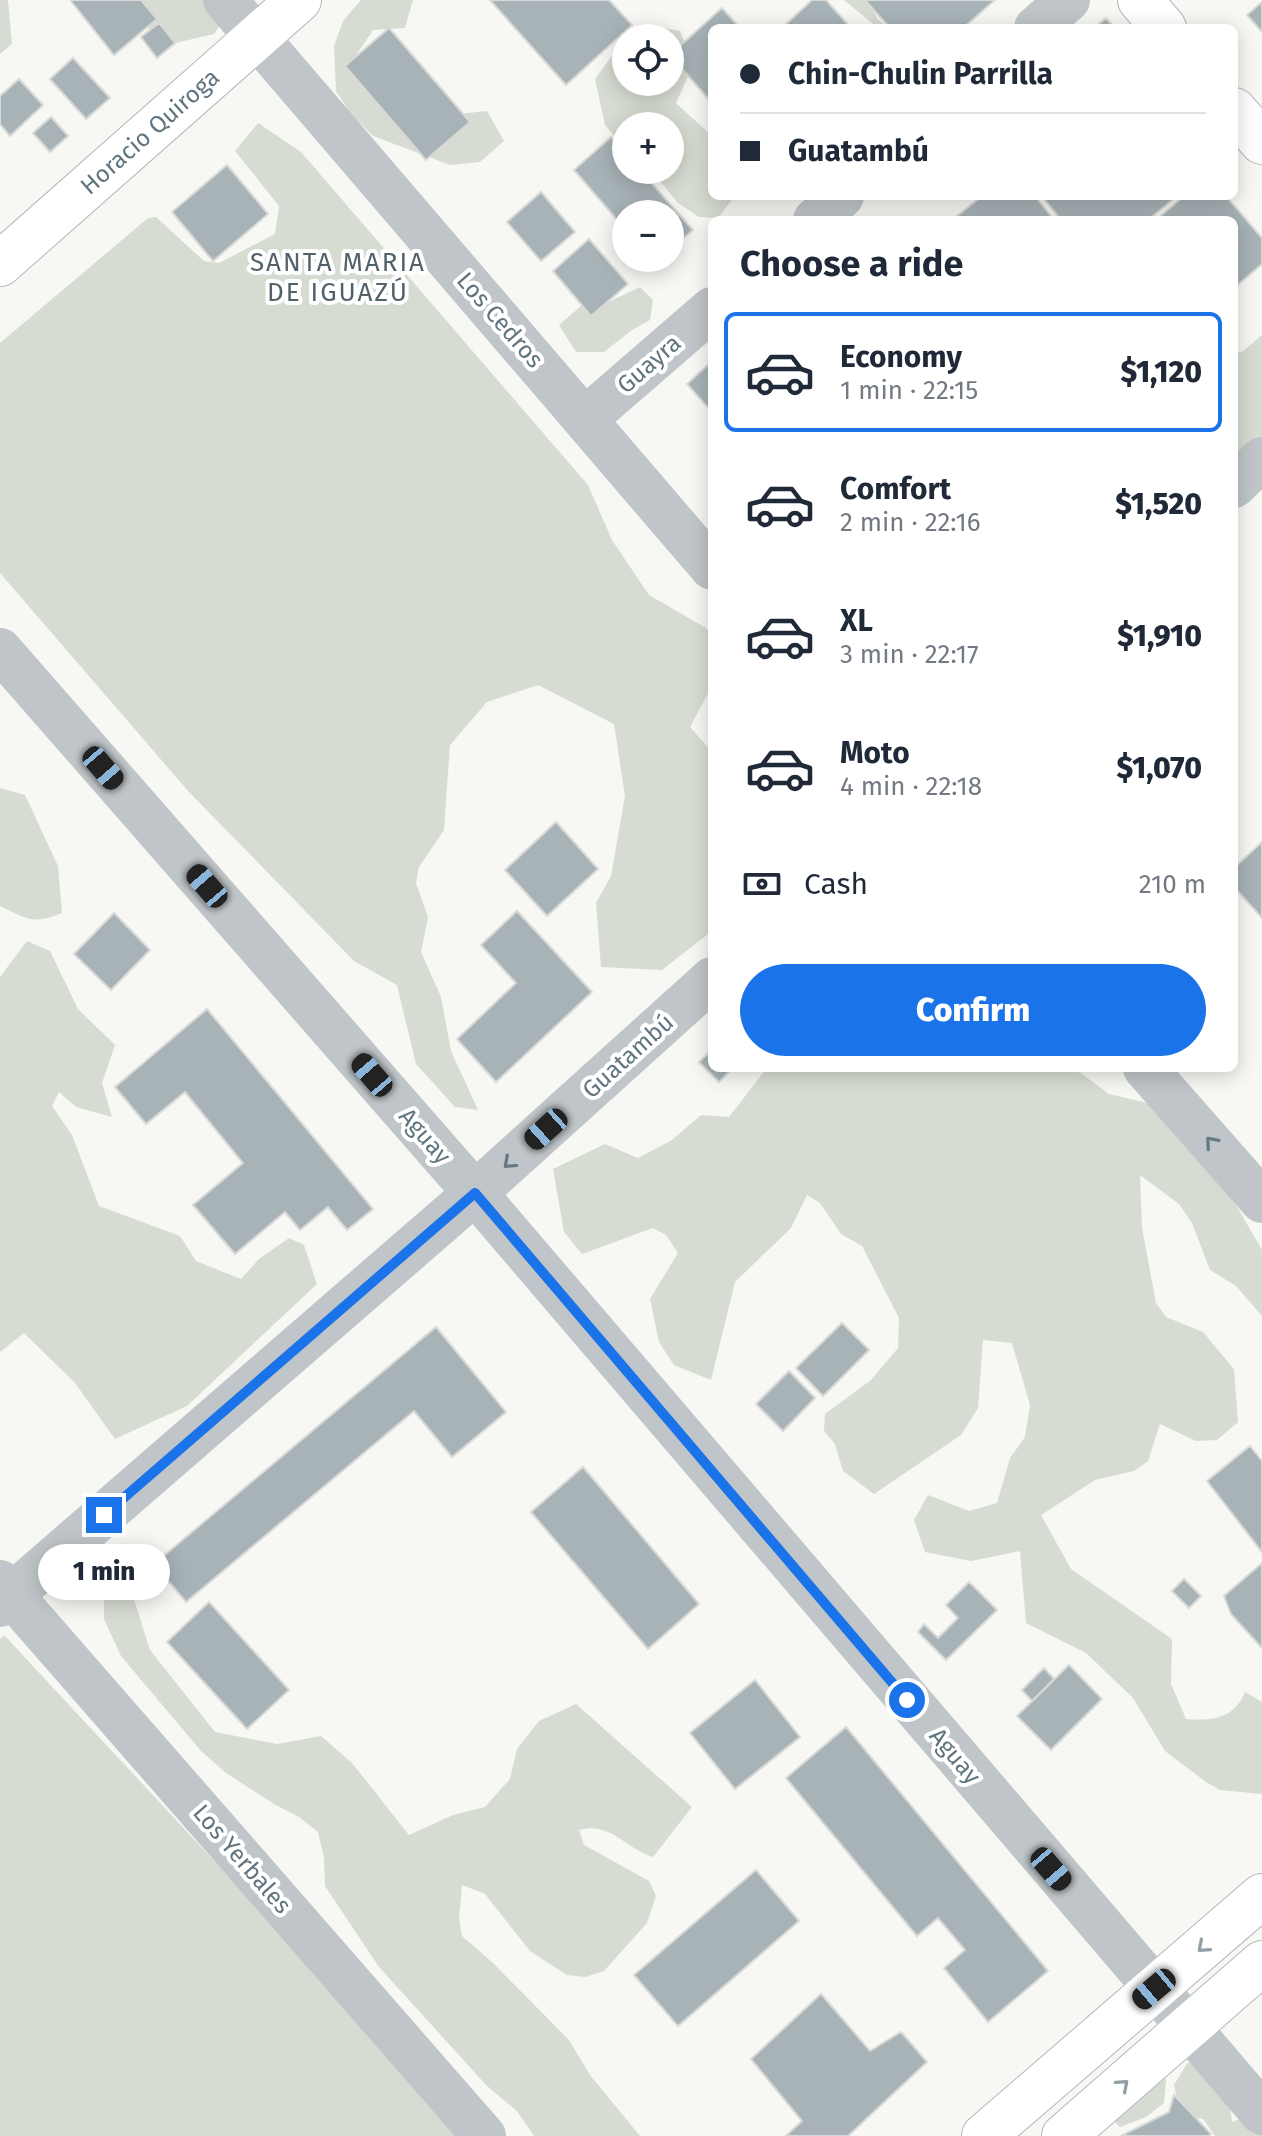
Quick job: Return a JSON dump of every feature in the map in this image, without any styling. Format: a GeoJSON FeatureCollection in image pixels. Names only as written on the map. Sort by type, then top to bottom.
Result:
{"type":"FeatureCollection","features":[{"type":"Feature","properties":{"kind":"main road","name":"Horacio Quiroga"},"geometry":{"type":"LineString","coordinates":[[0,264],[299,0]]}},
{"type":"Feature","properties":{"kind":"main road"},"geometry":{"type":"LineString","coordinates":[[1140,0],[1161,24]]}},
{"type":"Feature","properties":{"kind":"main road"},"geometry":{"type":"LineString","coordinates":[[1238,115],[1262,142]]}},
{"type":"Feature","properties":{"kind":"main road"},"geometry":{"type":"LineString","coordinates":[[984,2136],[1262,1896]]}},
{"type":"Feature","properties":{"kind":"main road"},"geometry":{"type":"LineString","coordinates":[[1064,2136],[1262,1963]]}},
{"type":"Feature","properties":{"kind":"street","name":"Los Cedros"},"geometry":{"type":"LineString","coordinates":[[225,0],[708,563]]}},
{"type":"Feature","properties":{"kind":"street"},"geometry":{"type":"LineString","coordinates":[[1041,24],[1068,0]]}},
{"type":"Feature","properties":{"kind":"street"},"geometry":{"type":"LineString","coordinates":[[820,216],[838,200]]}},
{"type":"Feature","properties":{"kind":"street","name":"Guayra"},"geometry":{"type":"LineString","coordinates":[[585,419],[708,312]]}},
{"type":"Feature","properties":{"kind":"street"},"geometry":{"type":"LineString","coordinates":[[1238,482],[1262,459]]}},
{"type":"Feature","properties":{"kind":"street","name":"Aguay"},"geometry":{"type":"LineString","coordinates":[[0,650],[475,1193],[1262,2113]]}},
{"type":"Feature","properties":{"kind":"street","name":"Guatambú"},"geometry":{"type":"LineString","coordinates":[[4,1594],[475,1193],[708,983]]}},
{"type":"Feature","properties":{"kind":"street"},"geometry":{"type":"LineString","coordinates":[[1149,1072],[1262,1201]]}},
{"type":"Feature","properties":{"kind":"street","name":"Los Yerbales"},"geometry":{"type":"LineString","coordinates":[[4,1594],[484,2136]]}},
{"type":"Feature","properties":{"kind":"shaded area"},"geometry":{"type":"Polygon","coordinates":[[[0,0],[8,0],[12,44],[0,54],[0,0]]]}},
{"type":"Feature","properties":{"kind":"shaded area"},"geometry":{"type":"Polygon","coordinates":[[[137,0],[238,0],[214,34],[167,45],[149,30],[137,0]]]}},
{"type":"Feature","properties":{"kind":"shaded area"},"geometry":{"type":"Polygon","coordinates":[[[361,0],[413,0],[405,28],[373,30],[353,60],[440,116],[487,111],[504,141],[480,162],[450,165],[373,136],[350,113],[336,91],[334,46],[343,21],[361,0]]]}},
{"type":"Feature","properties":{"kind":"shaded area"},"geometry":{"type":"Polygon","coordinates":[[[844,0],[869,0],[877,18],[884,24],[873,24],[844,0]]]}},
{"type":"Feature","properties":{"kind":"shaded area"},"geometry":{"type":"Polygon","coordinates":[[[684,41],[693,65],[684,85],[684,41]]]}},
{"type":"Feature","properties":{"kind":"shaded area"},"geometry":{"type":"Polygon","coordinates":[[[612,56],[612,96],[679,96],[676,103],[708,132],[708,200],[732,200],[720,216],[699,217],[684,207],[684,200],[676,200],[662,184],[684,184],[684,112],[612,112],[612,133],[605,125],[595,79],[612,56]]]}},
{"type":"Feature","properties":{"kind":"shaded area"},"geometry":{"type":"Polygon","coordinates":[[[258,123],[301,152],[588,485],[612,540],[649,595],[708,631],[708,693],[690,727],[708,747],[708,934],[662,970],[601,967],[596,903],[611,876],[625,796],[614,724],[538,685],[487,702],[450,745],[444,830],[419,867],[416,883],[428,917],[421,952],[441,997],[451,1051],[478,1110],[455,1107],[416,1064],[397,985],[354,961],[189,792],[0,573],[0,343],[148,218],[156,217],[204,261],[219,263],[275,234],[279,206],[235,151],[258,123]]]}},
{"type":"Feature","properties":{"kind":"shaded area"},"geometry":{"type":"Polygon","coordinates":[[[640,287],[653,300],[650,320],[604,352],[576,352],[559,325],[581,306],[600,306],[640,287]]]}},
{"type":"Feature","properties":{"kind":"shaded area"},"geometry":{"type":"Polygon","coordinates":[[[1262,335],[1262,443],[1238,452],[1238,352],[1262,335]]]}},
{"type":"Feature","properties":{"kind":"shaded area"},"geometry":{"type":"Polygon","coordinates":[[[0,788],[25,795],[58,866],[62,913],[30,919],[0,906],[0,788]]]}},
{"type":"Feature","properties":{"kind":"shaded area"},"geometry":{"type":"Polygon","coordinates":[[[27,941],[50,951],[78,1009],[115,1045],[102,1083],[112,1117],[76,1107],[59,1092],[52,1106],[72,1135],[99,1206],[180,1236],[196,1261],[241,1279],[259,1259],[289,1238],[304,1245],[317,1284],[187,1406],[115,1439],[75,1383],[24,1333],[0,1352],[0,977],[27,941]]]}},
{"type":"Feature","properties":{"kind":"shaded area"},"geometry":{"type":"Polygon","coordinates":[[[764,1072],[1079,1072],[1109,1094],[1147,1103],[1191,1146],[1236,1205],[1262,1250],[1262,1316],[1236,1286],[1210,1270],[1192,1223],[1179,1204],[1140,1175],[1142,1228],[1156,1303],[1166,1317],[1203,1332],[1234,1369],[1238,1422],[1217,1440],[1196,1441],[1160,1424],[1148,1461],[1134,1471],[1095,1480],[1041,1515],[1071,1569],[1172,1639],[1171,1684],[1186,1719],[1213,1718],[1228,1713],[1245,1692],[1262,1702],[1262,1794],[1220,1790],[1206,1782],[1165,1751],[1133,1698],[1086,1653],[1026,1623],[1020,1551],[971,1561],[925,1552],[914,1520],[928,1495],[969,1511],[997,1503],[1010,1458],[1025,1437],[1030,1405],[1012,1343],[983,1340],[978,1408],[961,1435],[874,1494],[843,1471],[835,1444],[824,1431],[825,1414],[871,1380],[898,1348],[899,1318],[862,1246],[841,1234],[820,1203],[807,1195],[791,1228],[735,1282],[711,1380],[674,1365],[659,1342],[650,1299],[678,1253],[666,1235],[653,1228],[582,1254],[564,1232],[553,1169],[605,1144],[638,1158],[672,1140],[701,1115],[729,1117],[764,1072]]]}},
{"type":"Feature","properties":{"kind":"shaded area"},"geometry":{"type":"Polygon","coordinates":[[[112,1582],[127,1585],[150,1650],[215,1732],[277,1744],[321,1736],[352,1763],[409,1835],[453,1815],[485,1807],[510,1779],[517,1749],[539,1721],[576,1704],[692,1807],[653,1857],[609,1832],[590,1828],[579,1830],[584,1845],[649,1881],[656,1896],[647,1923],[604,1971],[585,1977],[567,1975],[530,1951],[485,1894],[462,1885],[459,1919],[462,1936],[569,2040],[590,2075],[640,2136],[534,2136],[517,2111],[487,2086],[379,1967],[325,1886],[324,1858],[318,1832],[226,1773],[201,1751],[121,1656],[104,1619],[104,1595],[112,1582]]]}},
{"type":"Feature","properties":{"kind":"shaded area"},"geometry":{"type":"Polygon","coordinates":[[[4,1635],[470,2136],[0,2136],[0,1639],[4,1635]]]}},
{"type":"Feature","properties":{"kind":"shaded area"},"geometry":{"type":"Polygon","coordinates":[[[1149,2058],[1166,2080],[1164,2103],[1146,2117],[1120,2127],[1095,2101],[1149,2058]]]}},
{"type":"Feature","properties":{"kind":"shaded area"},"geometry":{"type":"Polygon","coordinates":[[[1188,2062],[1210,2072],[1223,2083],[1227,2089],[1232,2122],[1247,2116],[1262,2128],[1262,2136],[1215,2136],[1203,2119],[1180,2115],[1174,2085],[1188,2062]]]}},
{"type":"Feature","properties":{"kind":"building"},"geometry":{"type":"Polygon","coordinates":[[[72,0],[141,0],[157,19],[114,55],[72,0]]]}},
{"type":"Feature","properties":{"kind":"building"},"geometry":{"type":"Polygon","coordinates":[[[490,0],[609,0],[631,24],[612,24],[612,43],[566,85],[490,0]]]}},
{"type":"Feature","properties":{"kind":"building"},"geometry":{"type":"Polygon","coordinates":[[[812,0],[826,0],[847,24],[786,24],[812,0]]]}},
{"type":"Feature","properties":{"kind":"building"},"geometry":{"type":"Polygon","coordinates":[[[865,0],[995,0],[968,24],[886,24],[865,0]]]}},
{"type":"Feature","properties":{"kind":"building"},"geometry":{"type":"Polygon","coordinates":[[[1262,2],[1262,32],[1247,15],[1262,2]]]}},
{"type":"Feature","properties":{"kind":"building"},"geometry":{"type":"Polygon","coordinates":[[[722,8],[736,24],[708,24],[708,98],[684,71],[684,42],[722,8]]]}},
{"type":"Feature","properties":{"kind":"building"},"geometry":{"type":"Polygon","coordinates":[[[159,23],[175,43],[157,58],[141,37],[159,23]]]}},
{"type":"Feature","properties":{"kind":"building"},"geometry":{"type":"Polygon","coordinates":[[[389,28],[470,122],[426,160],[345,66],[389,28]]]}},
{"type":"Feature","properties":{"kind":"building"},"geometry":{"type":"Polygon","coordinates":[[[73,58],[110,98],[86,119],[50,79],[73,58]]]}},
{"type":"Feature","properties":{"kind":"building"},"geometry":{"type":"Polygon","coordinates":[[[19,79],[43,105],[10,136],[0,124],[0,96],[19,79]]]}},
{"type":"Feature","properties":{"kind":"building"},"geometry":{"type":"Polygon","coordinates":[[[51,117],[68,136],[50,152],[33,133],[51,117]]]}},
{"type":"Feature","properties":{"kind":"building"},"geometry":{"type":"Polygon","coordinates":[[[611,137],[612,184],[652,184],[666,200],[612,200],[612,214],[574,170],[611,137]]]}},
{"type":"Feature","properties":{"kind":"building"},"geometry":{"type":"Polygon","coordinates":[[[227,165],[268,214],[213,261],[172,212],[227,165]]]}},
{"type":"Feature","properties":{"kind":"building"},"geometry":{"type":"Polygon","coordinates":[[[541,192],[575,232],[541,261],[507,222],[541,192]]]}},
{"type":"Feature","properties":{"kind":"building"},"geometry":{"type":"Polygon","coordinates":[[[977,200],[1038,200],[1051,216],[957,216],[977,200]]]}},
{"type":"Feature","properties":{"kind":"building"},"geometry":{"type":"Polygon","coordinates":[[[1045,200],[1172,200],[1153,216],[1058,216],[1045,200]]]}},
{"type":"Feature","properties":{"kind":"building"},"geometry":{"type":"Polygon","coordinates":[[[1179,200],[1229,200],[1262,238],[1262,264],[1238,285],[1238,216],[1161,216],[1179,200]]]}},
{"type":"Feature","properties":{"kind":"building"},"geometry":{"type":"Polygon","coordinates":[[[684,220],[693,230],[684,238],[684,220]]]}},
{"type":"Feature","properties":{"kind":"building"},"geometry":{"type":"Polygon","coordinates":[[[589,239],[612,266],[612,272],[618,272],[628,284],[591,316],[553,271],[589,239]]]}},
{"type":"Feature","properties":{"kind":"building"},"geometry":{"type":"Polygon","coordinates":[[[708,365],[708,408],[687,384],[708,365]]]}},
{"type":"Feature","properties":{"kind":"building"},"geometry":{"type":"Polygon","coordinates":[[[556,822],[598,869],[547,916],[505,870],[556,822]]]}},
{"type":"Feature","properties":{"kind":"building"},"geometry":{"type":"Polygon","coordinates":[[[1262,842],[1262,918],[1238,891],[1238,864],[1262,842]]]}},
{"type":"Feature","properties":{"kind":"building"},"geometry":{"type":"Polygon","coordinates":[[[517,911],[592,992],[496,1082],[457,1039],[516,983],[481,945],[517,911]]]}},
{"type":"Feature","properties":{"kind":"building"},"geometry":{"type":"Polygon","coordinates":[[[114,913],[150,950],[111,990],[74,954],[114,913]]]}},
{"type":"Feature","properties":{"kind":"building"},"geometry":{"type":"Polygon","coordinates":[[[207,1009],[373,1209],[347,1230],[328,1207],[300,1230],[285,1212],[235,1254],[193,1205],[243,1163],[185,1092],[146,1124],[115,1087],[207,1009]]]}},
{"type":"Feature","properties":{"kind":"building"},"geometry":{"type":"Polygon","coordinates":[[[708,1054],[708,1071],[699,1062],[708,1054]]]}},
{"type":"Feature","properties":{"kind":"building"},"geometry":{"type":"Polygon","coordinates":[[[709,1072],[729,1072],[719,1082],[709,1072]]]}},
{"type":"Feature","properties":{"kind":"building"},"geometry":{"type":"Polygon","coordinates":[[[842,1323],[869,1350],[823,1396],[796,1368],[842,1323]]]}},
{"type":"Feature","properties":{"kind":"building"},"geometry":{"type":"Polygon","coordinates":[[[436,1327],[506,1412],[452,1457],[414,1411],[186,1602],[154,1564],[436,1327]]]}},
{"type":"Feature","properties":{"kind":"building"},"geometry":{"type":"Polygon","coordinates":[[[789,1371],[815,1398],[783,1431],[756,1404],[789,1371]]]}},
{"type":"Feature","properties":{"kind":"building"},"geometry":{"type":"Polygon","coordinates":[[[1250,1446],[1262,1461],[1262,1552],[1207,1481],[1250,1446]]]}},
{"type":"Feature","properties":{"kind":"building"},"geometry":{"type":"Polygon","coordinates":[[[583,1467],[699,1604],[648,1649],[531,1512],[583,1467]]]}},
{"type":"Feature","properties":{"kind":"building"},"geometry":{"type":"Polygon","coordinates":[[[1262,1563],[1262,1648],[1231,1614],[1224,1596],[1262,1563]]]}},
{"type":"Feature","properties":{"kind":"building"},"geometry":{"type":"Polygon","coordinates":[[[1184,1579],[1201,1596],[1189,1608],[1172,1591],[1184,1579]]]}},
{"type":"Feature","properties":{"kind":"building"},"geometry":{"type":"Polygon","coordinates":[[[969,1582],[997,1610],[946,1660],[918,1632],[924,1624],[938,1638],[958,1618],[946,1605],[969,1582]]]}},
{"type":"Feature","properties":{"kind":"building"},"geometry":{"type":"Polygon","coordinates":[[[209,1602],[289,1690],[247,1729],[167,1642],[209,1602]]]}},
{"type":"Feature","properties":{"kind":"building"},"geometry":{"type":"Polygon","coordinates":[[[1069,1665],[1102,1699],[1051,1750],[1017,1716],[1069,1665]]]}},
{"type":"Feature","properties":{"kind":"building"},"geometry":{"type":"Polygon","coordinates":[[[1044,1668],[1054,1679],[1032,1701],[1022,1690],[1044,1668]]]}},
{"type":"Feature","properties":{"kind":"building"},"geometry":{"type":"Polygon","coordinates":[[[755,1680],[800,1737],[735,1789],[690,1733],[755,1680]]]}},
{"type":"Feature","properties":{"kind":"building"},"geometry":{"type":"Polygon","coordinates":[[[846,1727],[1048,1971],[988,2022],[944,1968],[965,1950],[938,1918],[917,1936],[786,1778],[846,1727]]]}},
{"type":"Feature","properties":{"kind":"building"},"geometry":{"type":"Polygon","coordinates":[[[756,1870],[799,1921],[678,2026],[634,1975],[756,1870]]]}},
{"type":"Feature","properties":{"kind":"building"},"geometry":{"type":"Polygon","coordinates":[[[821,1994],[870,2051],[901,2032],[927,2062],[848,2136],[786,2136],[802,2121],[751,2059],[821,1994]]]}},
{"type":"Feature","properties":{"kind":"building"},"geometry":{"type":"Polygon","coordinates":[[[1174,2095],[1211,2134],[1121,2136],[1169,2112],[1174,2095]]]}},
{"type":"Feature","properties":{"kind":"district","name":"SANTA MARIA DE IGUAZÚ"},"geometry":{"type":"Point","coordinates":[338,277]}},
{"type":"Feature","properties":{"kind":"route"},"geometry":{"type":"LineString","coordinates":[[104,1515],[475,1193],[907,1700]]}}]}
